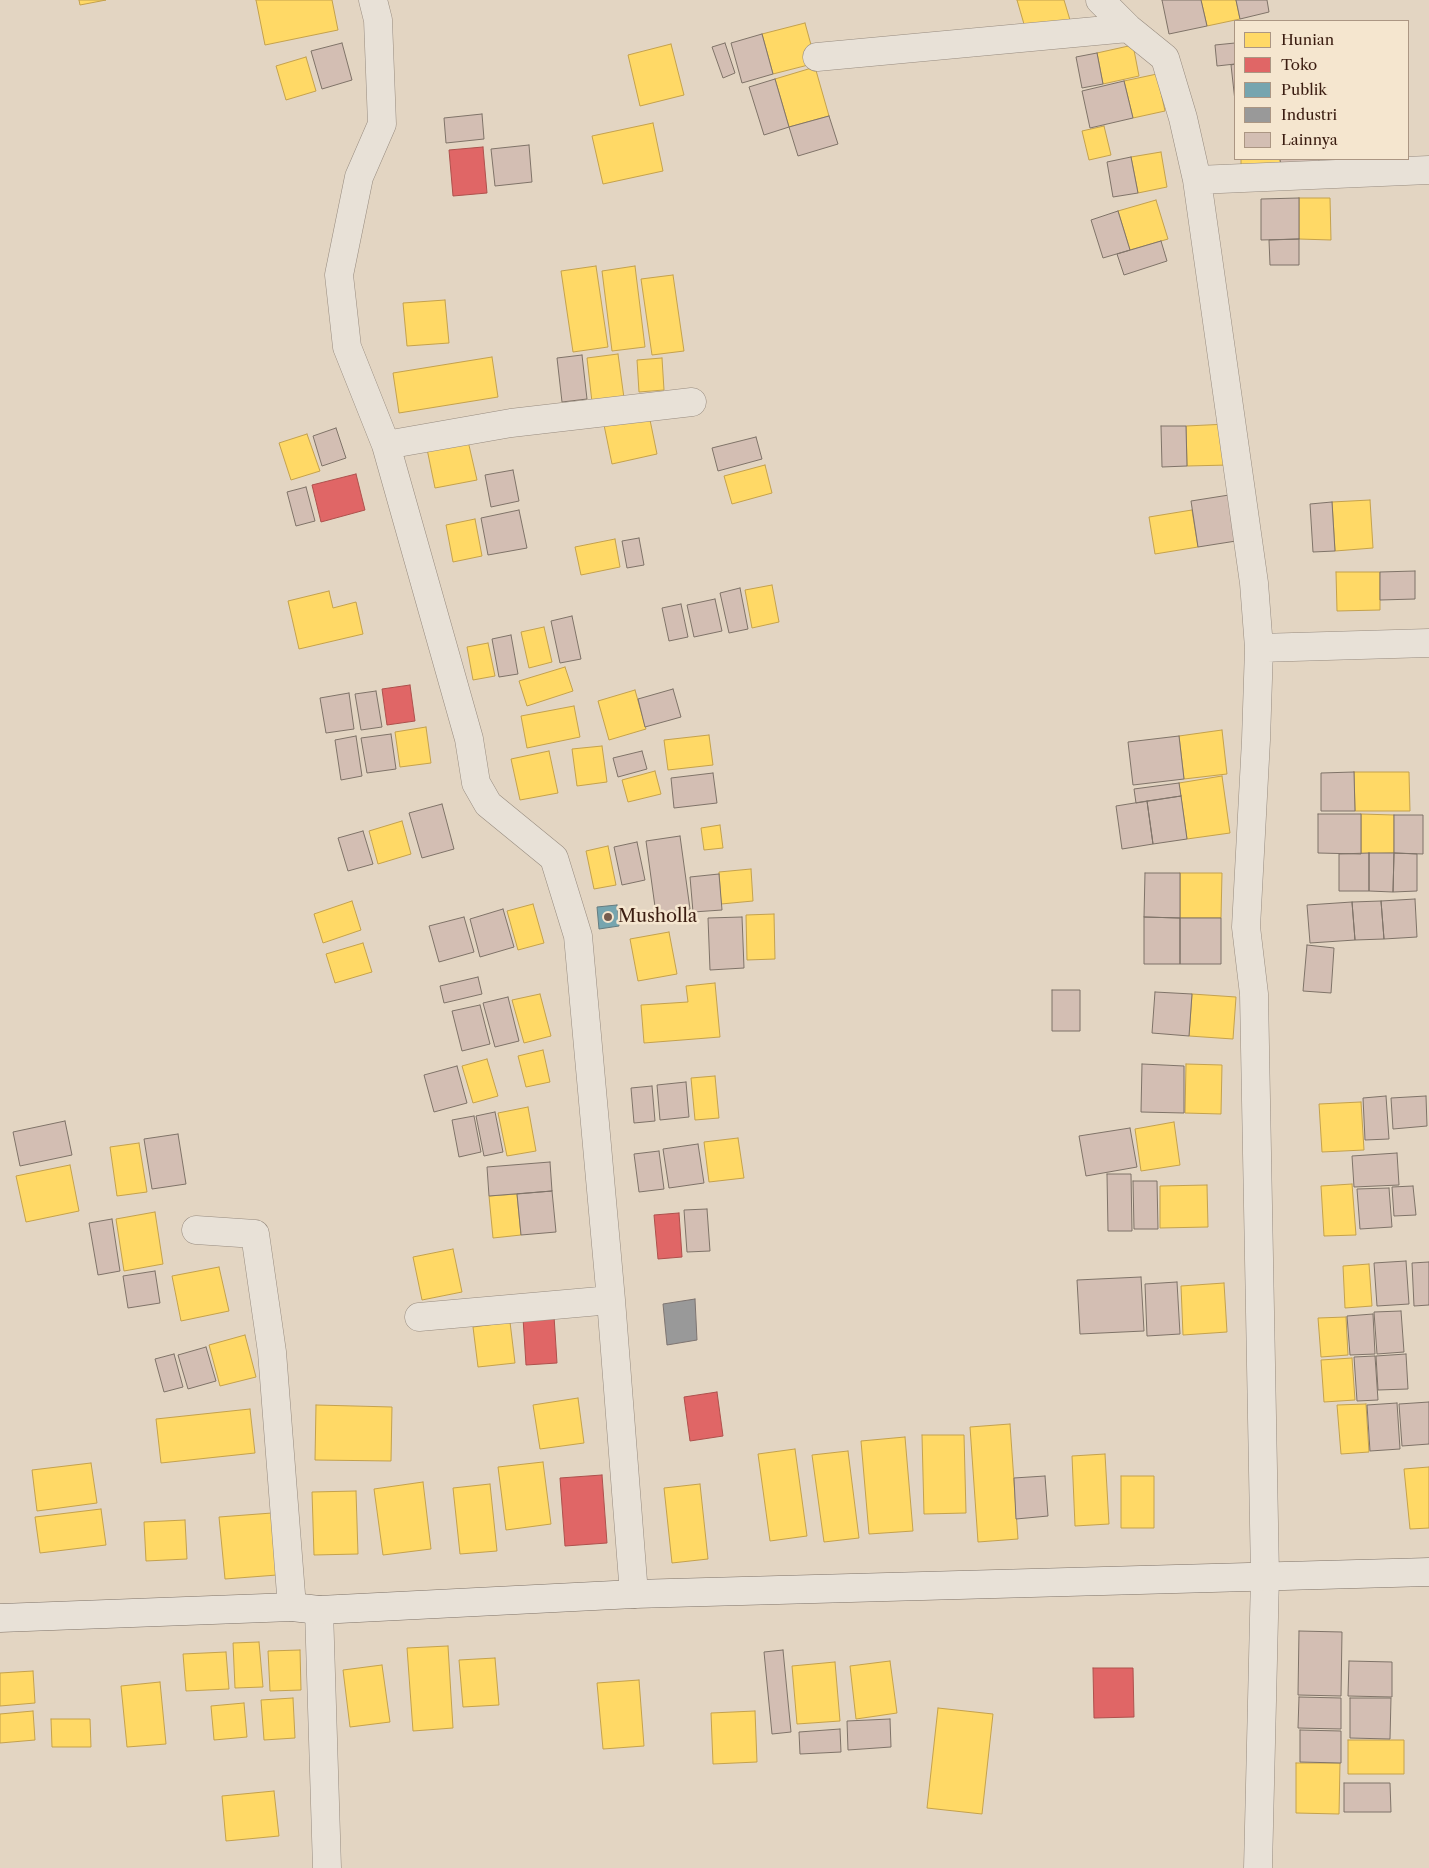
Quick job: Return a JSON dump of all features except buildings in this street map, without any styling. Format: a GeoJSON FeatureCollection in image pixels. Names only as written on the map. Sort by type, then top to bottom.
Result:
{"type":"FeatureCollection","features":[{"type":"Feature","properties":{"kind":"street"},"geometry":{"type":"LineString","coordinates":[[373,0],[378,20],[382,124],[358,177],[339,275],[347,347],[386,445],[469,740],[476,783],[488,804],[554,858],[578,936],[611,1300],[634,1594]]}},
{"type":"Feature","properties":{"kind":"street"},"geometry":{"type":"LineString","coordinates":[[1100,0],[1128,28],[1165,58],[1183,118],[1197,180],[1254,583],[1259,648],[1246,927],[1254,994],[1265,1576],[1258,1868]]}},
{"type":"Feature","properties":{"kind":"street"},"geometry":{"type":"LineString","coordinates":[[817,56],[1128,28]]}},
{"type":"Feature","properties":{"kind":"street"},"geometry":{"type":"LineString","coordinates":[[1197,180],[1429,170]]}},
{"type":"Feature","properties":{"kind":"street"},"geometry":{"type":"LineString","coordinates":[[386,445],[511,423],[692,402]]}},
{"type":"Feature","properties":{"kind":"street"},"geometry":{"type":"LineString","coordinates":[[1259,648],[1429,643]]}},
{"type":"Feature","properties":{"kind":"street"},"geometry":{"type":"LineString","coordinates":[[196,1230],[255,1234],[272,1352],[292,1607]]}},
{"type":"Feature","properties":{"kind":"street"},"geometry":{"type":"LineString","coordinates":[[418,1317],[611,1300]]}},
{"type":"Feature","properties":{"kind":"street"},"geometry":{"type":"LineString","coordinates":[[0,1618],[292,1607],[320,1610],[634,1594],[1429,1572]]}},
{"type":"Feature","properties":{"kind":"street"},"geometry":{"type":"LineString","coordinates":[[320,1610],[327,1868]]}},
{"type":"Feature","properties":{"kind":"place","name":"Musholla"},"geometry":{"type":"Point","coordinates":[608,917]}}]}
